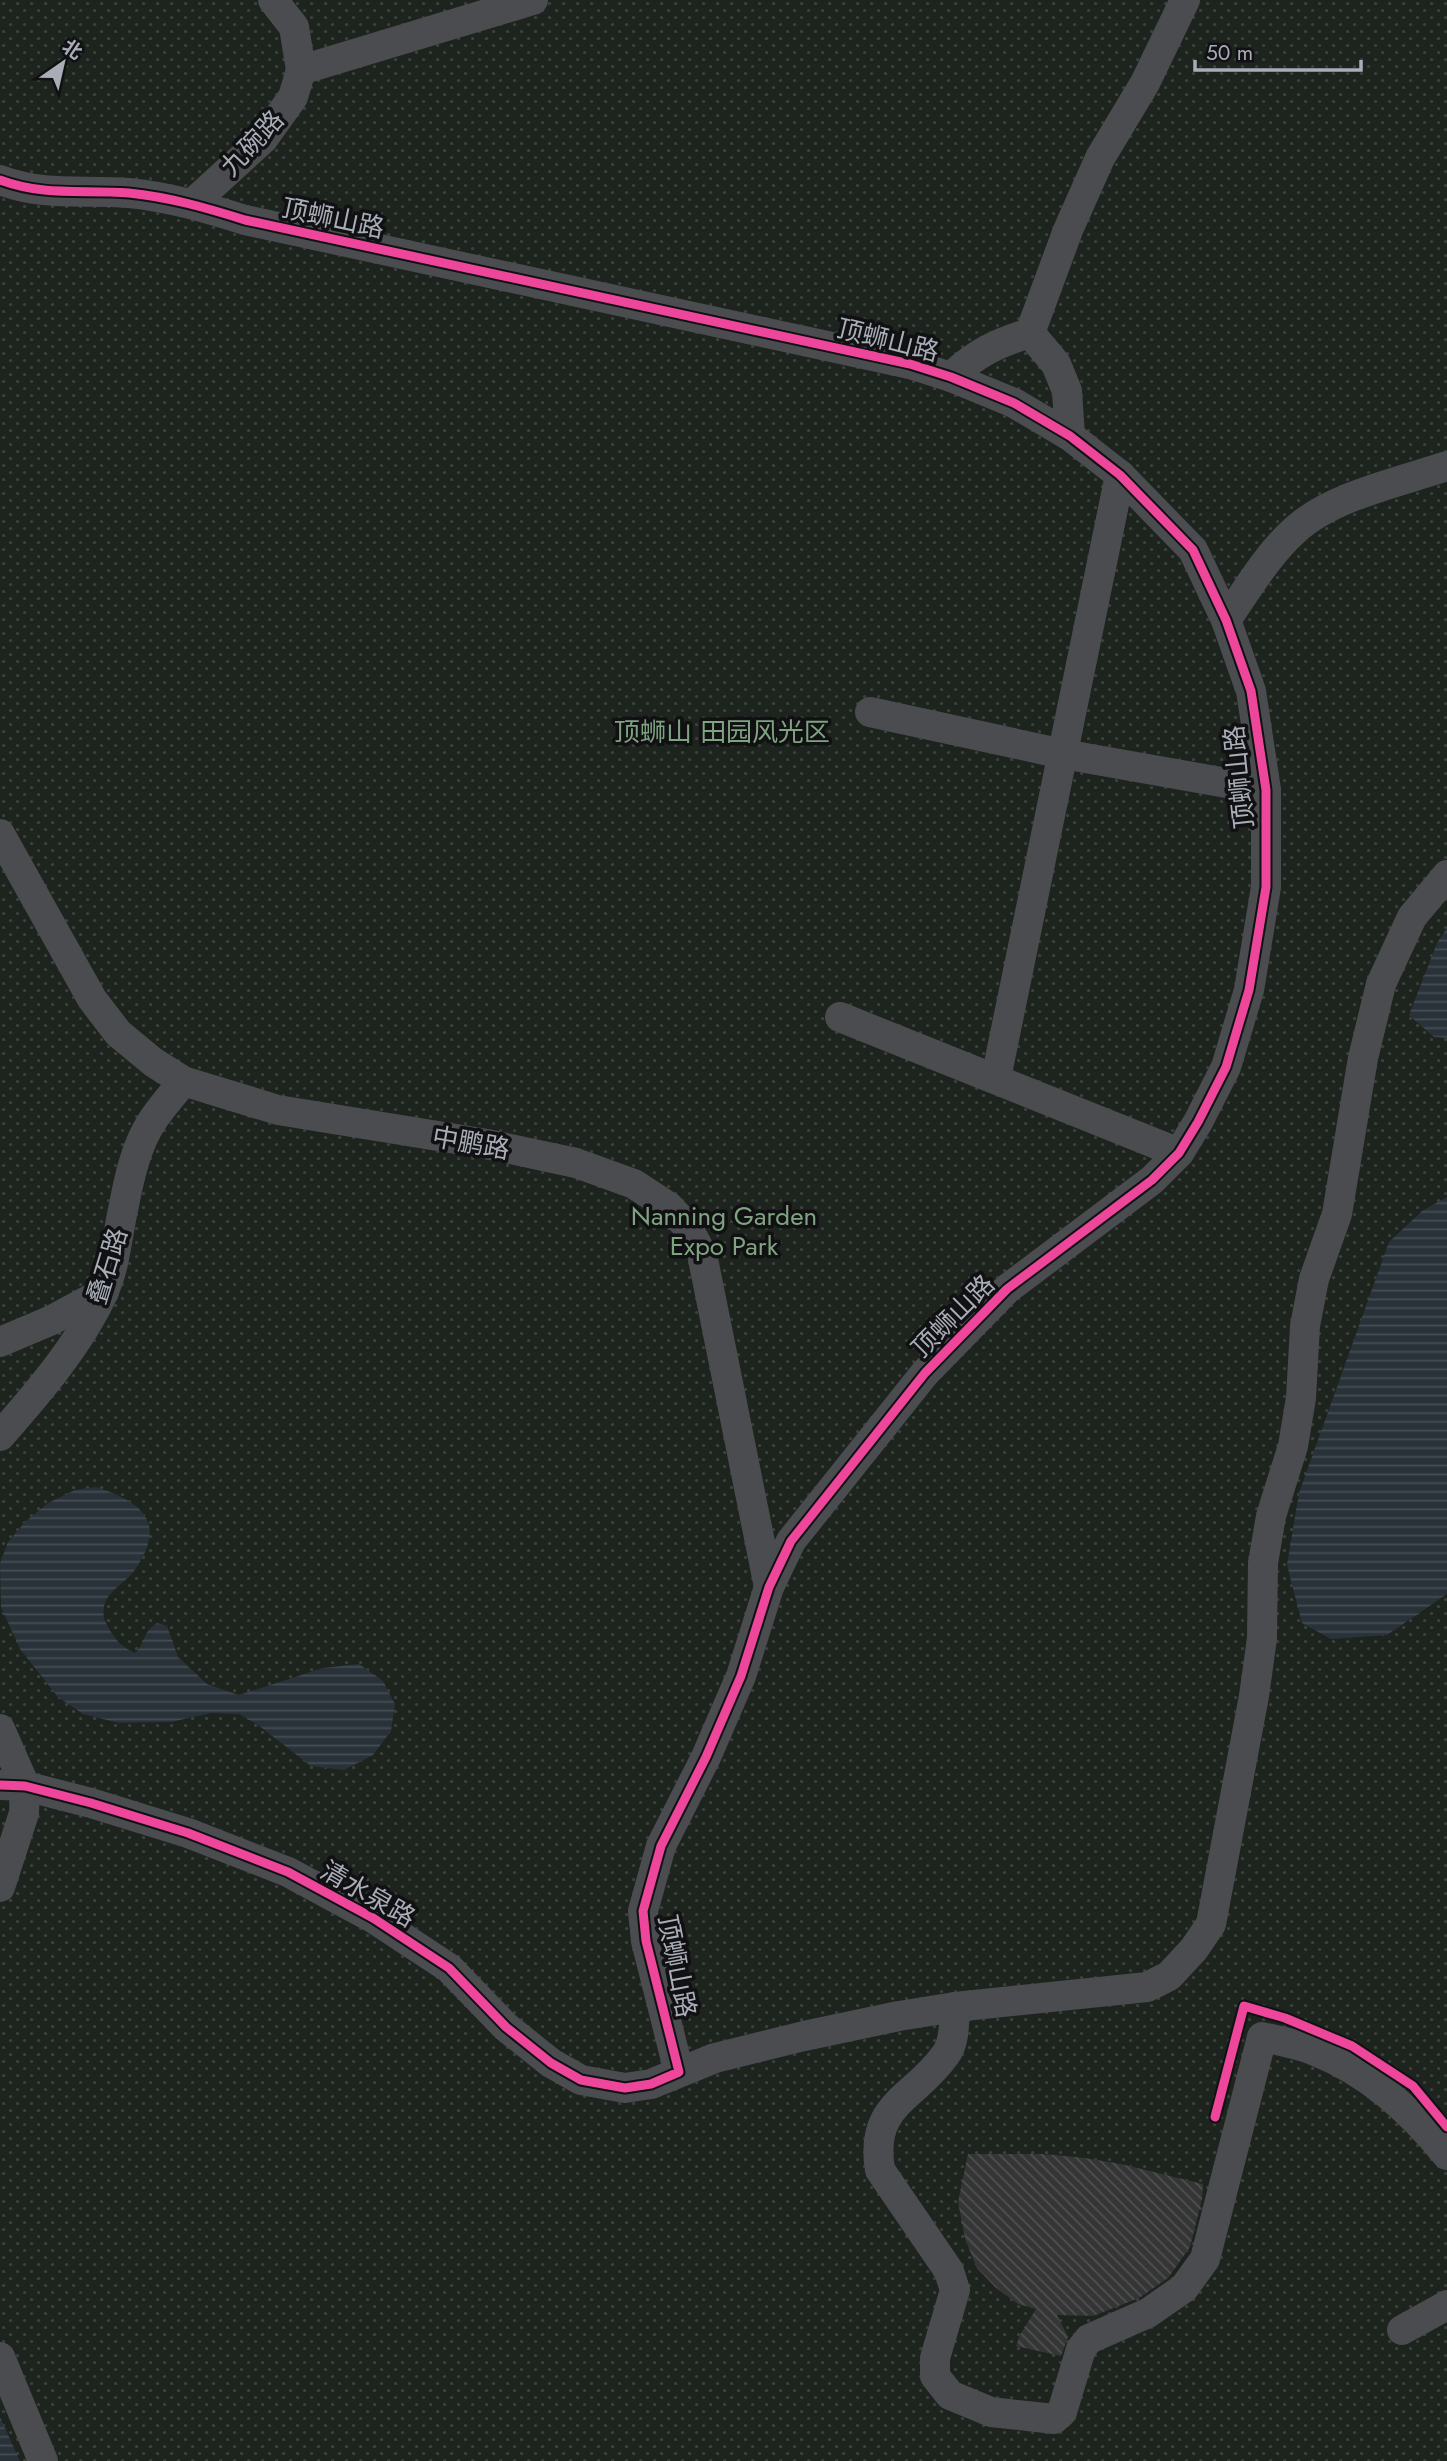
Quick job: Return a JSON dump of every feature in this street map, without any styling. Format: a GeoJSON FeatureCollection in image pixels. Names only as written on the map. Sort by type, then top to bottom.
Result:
{"type":"FeatureCollection","features":[{"type":"Feature","properties":{"kind":"street"},"geometry":{"type":"LineString","coordinates":[[273,0],[293,27],[301,70],[533,0]]}},
{"type":"Feature","properties":{"kind":"street"},"geometry":{"type":"LineString","coordinates":[[1030,333],[1068,230],[1100,158],[1145,83],[1185,0]]}},
{"type":"Feature","properties":{"kind":"street","name":"九碗路"},"geometry":{"type":"LineString","coordinates":[[193,204],[263,139],[293,97],[301,70]]}},
{"type":"Feature","properties":{"kind":"street","name":"顶蛳山路"},"geometry":{"type":"LineString","coordinates":[[0,180],[47,192],[128,193],[193,204],[245,220],[910,364],[951,377],[1014,402],[1070,436],[1120,475],[1193,550],[1226,620],[1251,691],[1266,790],[1266,887],[1249,989],[1226,1067],[1179,1153],[1152,1180],[1007,1289],[925,1373],[791,1541],[769,1587],[741,1676],[706,1757],[661,1846],[643,1911],[646,1941],[678,2072]]}},
{"type":"Feature","properties":{"kind":"street"},"geometry":{"type":"LineString","coordinates":[[951,377],[970,359],[1002,341],[1030,333]]}},
{"type":"Feature","properties":{"kind":"street"},"geometry":{"type":"LineString","coordinates":[[1030,333],[1056,364],[1067,391],[1070,436]]}},
{"type":"Feature","properties":{"kind":"street"},"geometry":{"type":"LineString","coordinates":[[1226,620],[1264,565],[1295,530],[1329,507],[1447,466]]}},
{"type":"Feature","properties":{"kind":"street"},"geometry":{"type":"LineString","coordinates":[[996,1078],[1120,475]]}},
{"type":"Feature","properties":{"kind":"street"},"geometry":{"type":"LineString","coordinates":[[870,712],[1063,754],[1266,790]]}},
{"type":"Feature","properties":{"kind":"street","name":"中鹏路"},"geometry":{"type":"LineString","coordinates":[[0,834],[92,999],[118,1032],[153,1062],[183,1081],[278,1110],[487,1144],[576,1163],[634,1184],[669,1207],[687,1227],[702,1254],[769,1587]]}},
{"type":"Feature","properties":{"kind":"street","name":"清水泉路"},"geometry":{"type":"LineString","coordinates":[[12,1786],[91,1803],[188,1833],[288,1872],[373,1918],[449,1968],[506,2026],[551,2063],[581,2080],[625,2088],[651,2084],[715,2058],[804,2036],[955,2007],[1147,1987],[1169,1976],[1194,1949],[1211,1924],[1254,1696],[1262,1638],[1263,1563],[1271,1516],[1293,1446],[1301,1398],[1305,1326],[1314,1279],[1338,1214],[1363,1058],[1381,984],[1412,917],[1447,875]]}},
{"type":"Feature","properties":{"kind":"street"},"geometry":{"type":"LineString","coordinates":[[840,1017],[1179,1153]]}},
{"type":"Feature","properties":{"kind":"street","name":"叠石路"},"geometry":{"type":"LineString","coordinates":[[0,1436],[34,1397],[63,1357],[87,1323],[104,1292],[118,1248],[123,1206],[136,1159],[150,1125],[183,1081]]}},
{"type":"Feature","properties":{"kind":"street"},"geometry":{"type":"LineString","coordinates":[[0,1342],[52,1320],[104,1292]]}},
{"type":"Feature","properties":{"kind":"street"},"geometry":{"type":"LineString","coordinates":[[0,1729],[12,1786],[24,1813],[0,1888]]}},
{"type":"Feature","properties":{"kind":"street"},"geometry":{"type":"LineString","coordinates":[[955,2007],[954,2029],[947,2053],[894,2108],[880,2128],[877,2151],[880,2170],[949,2271],[955,2290],[934,2358],[935,2376],[950,2395],[991,2413],[1054,2419],[1062,2412],[1081,2349],[1089,2339],[1148,2313],[1184,2288],[1205,2259],[1262,2037],[1314,2050],[1368,2078],[1421,2124],[1447,2155]]}},
{"type":"Feature","properties":{"kind":"street"},"geometry":{"type":"LineString","coordinates":[[1402,2330],[1447,2305]]}},
{"type":"Feature","properties":{"kind":"street"},"geometry":{"type":"LineString","coordinates":[[0,2357],[43,2461]]}},
{"type":"Feature","properties":{"kind":"green space","name":"Nanning Garden Expo Park"},"geometry":{"type":"Polygon","coordinates":[[[0,0],[1447,0],[1447,2461],[0,2461],[0,0]]]}},
{"type":"Feature","properties":{"kind":"shaded area"},"geometry":{"type":"Polygon","coordinates":[[[1447,928],[1447,1038],[1434,1037],[1409,1015],[1437,943],[1447,928]]]}},
{"type":"Feature","properties":{"kind":"shaded area"},"geometry":{"type":"Polygon","coordinates":[[[1447,1197],[1447,1594],[1387,1635],[1331,1639],[1302,1623],[1287,1565],[1299,1493],[1389,1242],[1422,1211],[1447,1197]]]}},
{"type":"Feature","properties":{"kind":"shaded area"},"geometry":{"type":"Polygon","coordinates":[[[96,1487],[127,1500],[138,1508],[149,1527],[149,1540],[144,1554],[134,1571],[105,1602],[105,1620],[118,1642],[135,1653],[152,1627],[157,1623],[167,1626],[178,1657],[207,1684],[239,1695],[323,1668],[359,1664],[383,1681],[395,1704],[391,1731],[373,1755],[344,1770],[311,1766],[258,1725],[239,1714],[211,1713],[171,1722],[119,1723],[83,1714],[58,1697],[20,1649],[1,1607],[0,1563],[8,1542],[25,1522],[48,1503],[75,1490],[96,1487]]]}},
{"type":"Feature","properties":{"kind":"shaded area"},"geometry":{"type":"Polygon","coordinates":[[[0,2417],[20,2461],[0,2461],[0,2417]]]}},
{"type":"Feature","properties":{"kind":"building"},"geometry":{"type":"Polygon","coordinates":[[[968,2154],[1043,2154],[1085,2158],[1203,2184],[1190,2247],[1168,2278],[1139,2298],[1093,2316],[1057,2315],[1068,2337],[1061,2356],[1016,2346],[1036,2309],[1018,2304],[995,2287],[977,2268],[965,2239],[958,2202],[968,2154]]]}},
{"type":"Feature","properties":{"kind":"cycle path"},"geometry":{"type":"LineString","coordinates":[[0,180],[49,191],[129,193],[173,200],[245,220],[910,364],[951,377],[1014,403],[1070,436],[1120,475],[1193,550],[1226,620],[1251,691],[1266,790],[1266,887],[1249,990],[1226,1067],[1179,1153],[1152,1180],[1007,1289],[925,1373],[791,1541],[769,1587],[741,1676],[706,1757],[661,1846],[643,1911],[646,1941],[679,2072],[651,2084],[625,2088],[581,2080],[551,2063],[506,2027],[449,1968],[373,1918],[288,1872],[188,1833],[91,1803],[25,1786],[0,1785]]}},
{"type":"Feature","properties":{"kind":"cycle path"},"geometry":{"type":"LineString","coordinates":[[1215,2117],[1244,2006],[1285,2018],[1352,2046],[1413,2086],[1447,2127]]}},
{"type":"Feature","properties":{"kind":"park label","name":"顶蛳山 田园风光区"},"geometry":{"type":"Point","coordinates":[722,732]}}]}
